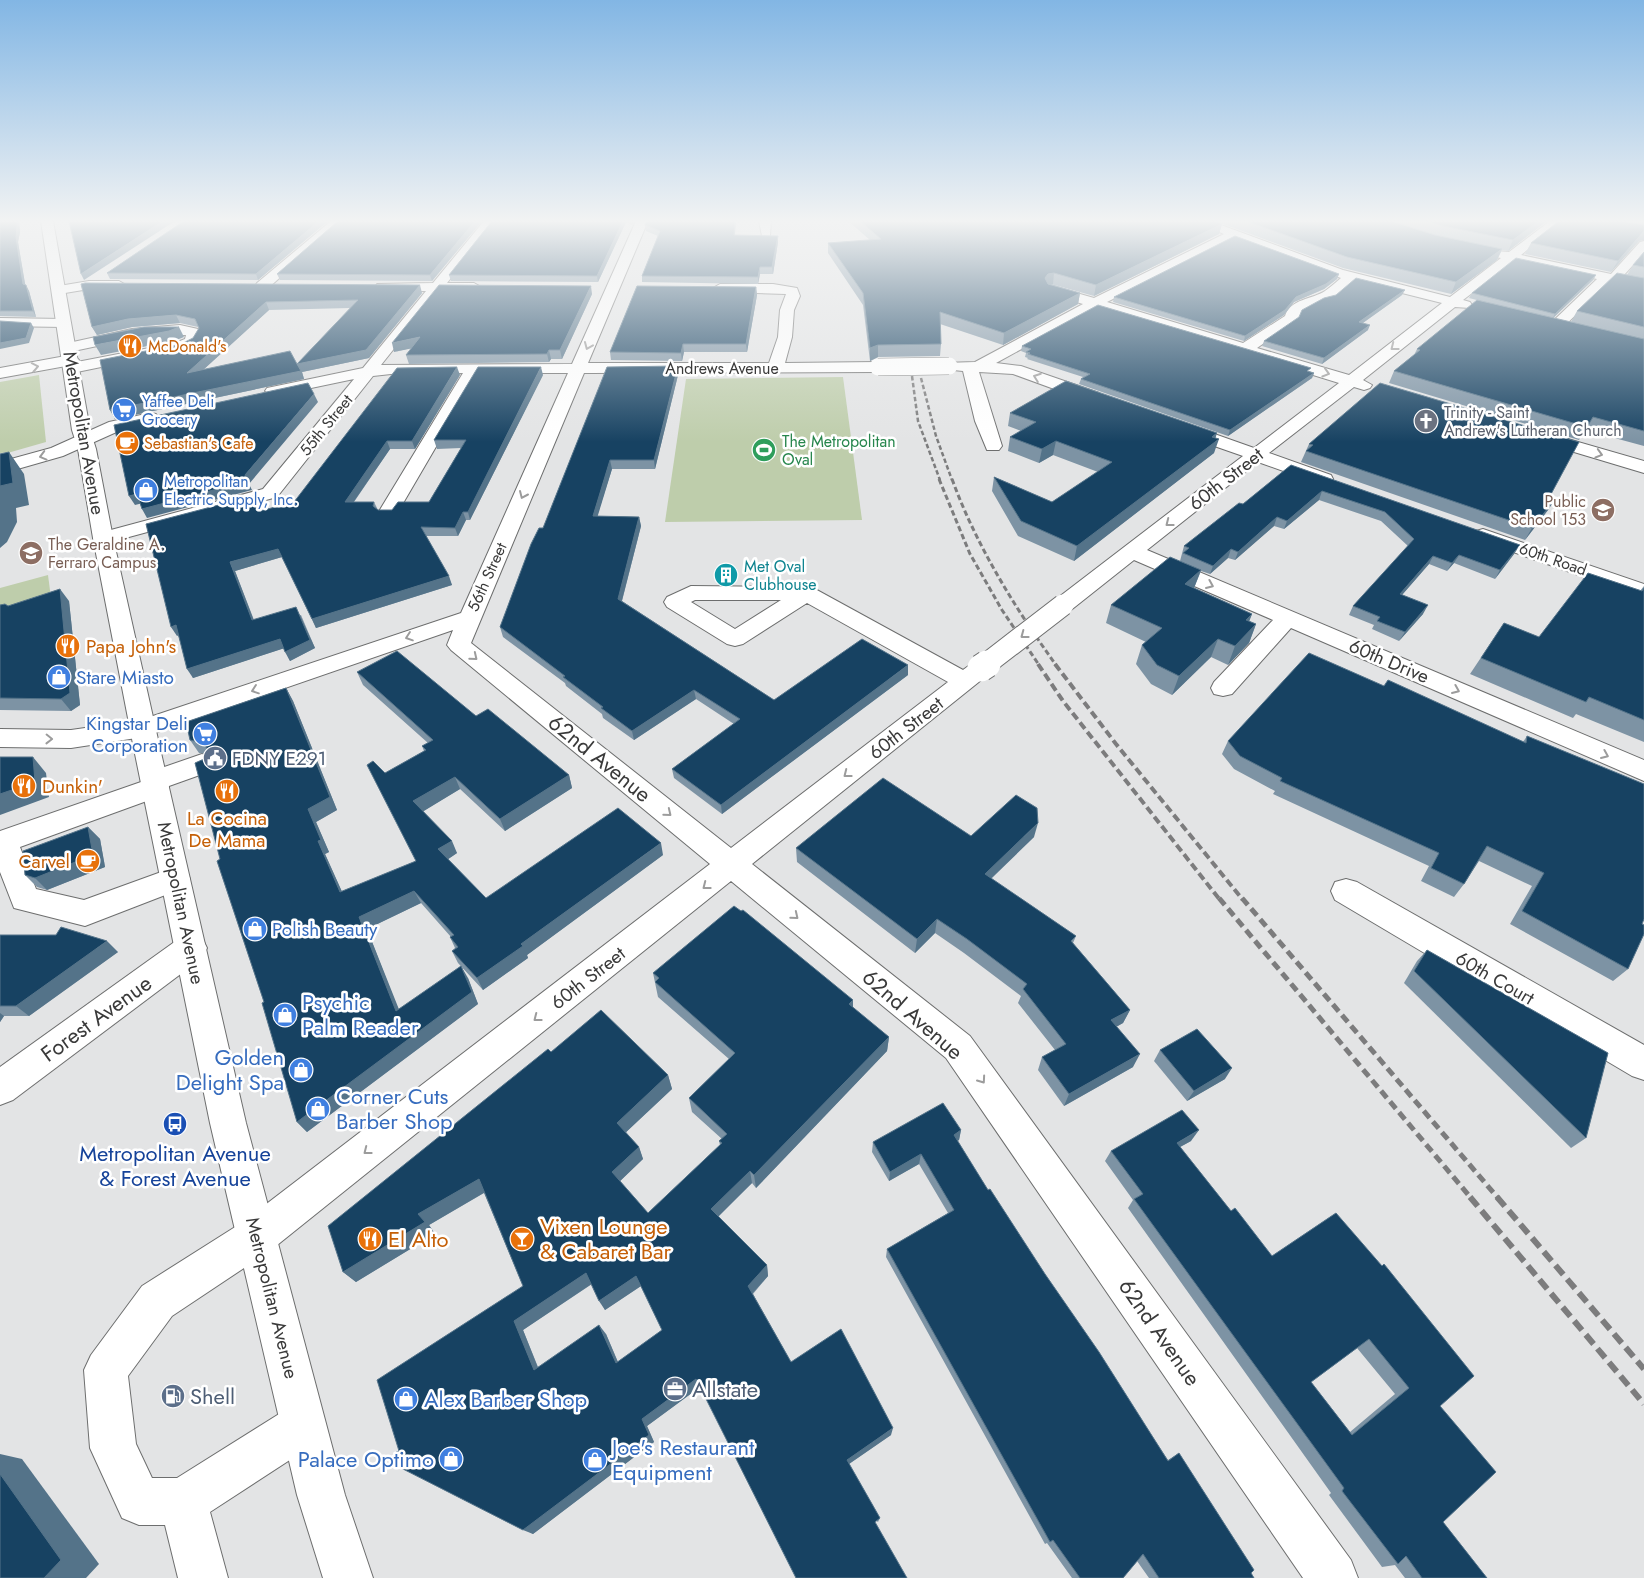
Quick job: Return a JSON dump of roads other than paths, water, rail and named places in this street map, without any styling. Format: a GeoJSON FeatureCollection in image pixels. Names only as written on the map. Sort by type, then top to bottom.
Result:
{"type":"FeatureCollection","features":[{"type":"Feature","properties":{"kind":"street","name":"Metropolitan Avenue"},"geometry":{"type":"LineString","coordinates":[[59,295],[103,538],[228,1123],[321,1495],[348,1578]]}},
{"type":"Feature","properties":{"kind":"street","name":"55th Street"},"geometry":{"type":"LineString","coordinates":[[103,538],[270,494],[431,295]]}},
{"type":"Feature","properties":{"kind":"street","name":"56th Street"},"geometry":{"type":"LineString","coordinates":[[0,738],[71,739],[143,728],[470,617],[611,295]]}},
{"type":"Feature","properties":{"kind":"street"},"geometry":{"type":"LineString","coordinates":[[777,367],[777,360],[785,337],[787,310],[793,295]]}},
{"type":"Feature","properties":{"kind":"street"},"geometry":{"type":"LineString","coordinates":[[1067,295],[1380,389]]}},
{"type":"Feature","properties":{"kind":"street"},"geometry":{"type":"LineString","coordinates":[[975,366],[1112,295]]}},
{"type":"Feature","properties":{"kind":"street"},"geometry":{"type":"LineString","coordinates":[[1245,349],[1292,318],[1293,312],[1316,298],[1328,295]]}},
{"type":"Feature","properties":{"kind":"street"},"geometry":{"type":"LineString","coordinates":[[1424,295],[1479,308]]}},
{"type":"Feature","properties":{"kind":"street","name":"60th Street"},"geometry":{"type":"LineString","coordinates":[[183,1502],[139,1501],[113,1448],[106,1370],[157,1301],[257,1236],[973,674],[1134,552],[1461,295]]}},
{"type":"Feature","properties":{"kind":"street"},"geometry":{"type":"LineString","coordinates":[[1556,326],[1592,295]]}},
{"type":"Feature","properties":{"kind":"street"},"geometry":{"type":"LineString","coordinates":[[0,322],[64,322]]}},
{"type":"Feature","properties":{"kind":"street"},"geometry":{"type":"LineString","coordinates":[[1537,322],[1574,330]]}},
{"type":"Feature","properties":{"kind":"street"},"geometry":{"type":"LineString","coordinates":[[0,373],[71,364],[192,357],[201,352],[201,346],[194,337],[193,332],[181,328],[154,330],[71,364]]}},
{"type":"Feature","properties":{"kind":"street"},"geometry":{"type":"LineString","coordinates":[[975,366],[1015,369],[1106,402]]}},
{"type":"Feature","properties":{"kind":"street"},"geometry":{"type":"LineString","coordinates":[[975,366],[984,421],[993,446]]}},
{"type":"Feature","properties":{"kind":"street","name":"Andrews Avenue"},"geometry":{"type":"LineString","coordinates":[[259,394],[391,369],[975,366]]}},
{"type":"Feature","properties":{"kind":"street"},"geometry":{"type":"LineString","coordinates":[[388,513],[474,369]]}},
{"type":"Feature","properties":{"kind":"street"},"geometry":{"type":"LineString","coordinates":[[0,468],[56,452],[115,426],[163,416]]}},
{"type":"Feature","properties":{"kind":"street"},"geometry":{"type":"LineString","coordinates":[[1170,425],[1338,484]]}},
{"type":"Feature","properties":{"kind":"street"},"geometry":{"type":"LineString","coordinates":[[1521,431],[1644,467]]}},
{"type":"Feature","properties":{"kind":"street","name":"60th Road"},"geometry":{"type":"LineString","coordinates":[[1468,529],[1644,591]]}},
{"type":"Feature","properties":{"kind":"street","name":"60th Drive"},"geometry":{"type":"LineString","coordinates":[[1134,552],[1644,771]]}},
{"type":"Feature","properties":{"kind":"street"},"geometry":{"type":"LineString","coordinates":[[807,594],[735,639],[675,602],[691,593],[807,594],[973,674]]}},
{"type":"Feature","properties":{"kind":"street","name":"62nd Avenue"},"geometry":{"type":"LineString","coordinates":[[470,617],[459,645],[958,1047],[1333,1578]]}},
{"type":"Feature","properties":{"kind":"street"},"geometry":{"type":"LineString","coordinates":[[1223,688],[1288,618]]}},
{"type":"Feature","properties":{"kind":"street"},"geometry":{"type":"LineString","coordinates":[[175,879],[85,913],[25,898],[3,841],[155,784],[202,764]]}},
{"type":"Feature","properties":{"kind":"street","name":"60th Court"},"geometry":{"type":"LineString","coordinates":[[1346,891],[1644,1064]]}},
{"type":"Feature","properties":{"kind":"street","name":"Forest Avenue"},"geometry":{"type":"LineString","coordinates":[[4,1081],[191,948]]}},
{"type":"Feature","properties":{"kind":"street"},"geometry":{"type":"LineString","coordinates":[[203,1578],[183,1502],[303,1425]]}},
{"type":"Feature","properties":{"kind":"railway"},"geometry":{"type":"LineString","coordinates":[[912,376],[918,421],[940,480]]}},
{"type":"Feature","properties":{"kind":"railway"},"geometry":{"type":"LineString","coordinates":[[921,378],[936,436],[952,480]]}},
{"type":"Feature","properties":{"kind":"railway"},"geometry":{"type":"LineString","coordinates":[[939,479],[970,554],[1002,610],[1039,665]]}},
{"type":"Feature","properties":{"kind":"railway"},"geometry":{"type":"LineString","coordinates":[[952,479],[973,528],[1011,599],[1056,665]]}},
{"type":"Feature","properties":{"kind":"railway"},"geometry":{"type":"LineString","coordinates":[[1038,664],[1063,701],[1220,900]]}},
{"type":"Feature","properties":{"kind":"railway"},"geometry":{"type":"LineString","coordinates":[[1055,664],[1116,744],[1243,900]]}},
{"type":"Feature","properties":{"kind":"railway"},"geometry":{"type":"LineString","coordinates":[[1219,898],[1471,1198]]}},
{"type":"Feature","properties":{"kind":"railway"},"geometry":{"type":"LineString","coordinates":[[1242,898],[1498,1198]]}},
{"type":"Feature","properties":{"kind":"railway"},"geometry":{"type":"LineString","coordinates":[[1470,1197],[1644,1404]]}},
{"type":"Feature","properties":{"kind":"railway"},"geometry":{"type":"LineString","coordinates":[[1497,1197],[1644,1369]]}},
{"type":"Feature","properties":{"kind":"place","name":"McDonald's"},"geometry":{"type":"Point","coordinates":[130,346]}},
{"type":"Feature","properties":{"kind":"place","name":"Yaffee Deli Grocery"},"geometry":{"type":"Point","coordinates":[124,410]}},
{"type":"Feature","properties":{"kind":"place","name":"Trinity - Saint Andrew's Lutheran Church"},"geometry":{"type":"Point","coordinates":[1426,421]}},
{"type":"Feature","properties":{"kind":"place","name":"Sebastian's Cafe"},"geometry":{"type":"Point","coordinates":[127,443]}},
{"type":"Feature","properties":{"kind":"place","name":"The Metropolitan Oval"},"geometry":{"type":"Point","coordinates":[764,450]}},
{"type":"Feature","properties":{"kind":"place","name":"Metropolitan Electric Supply, Inc."},"geometry":{"type":"Point","coordinates":[146,490]}},
{"type":"Feature","properties":{"kind":"place","name":"Public School 153"},"geometry":{"type":"Point","coordinates":[1603,510]}},
{"type":"Feature","properties":{"kind":"place","name":"The Geraldine A. Ferraro Campus"},"geometry":{"type":"Point","coordinates":[31,553]}},
{"type":"Feature","properties":{"kind":"place","name":"Met Oval Clubhouse"},"geometry":{"type":"Point","coordinates":[726,575]}},
{"type":"Feature","properties":{"kind":"place","name":"Papa John's"},"geometry":{"type":"Point","coordinates":[68,646]}},
{"type":"Feature","properties":{"kind":"place","name":"Stare Miasto"},"geometry":{"type":"Point","coordinates":[59,677]}},
{"type":"Feature","properties":{"kind":"place","name":"Kingstar Deli Corporation"},"geometry":{"type":"Point","coordinates":[205,734]}},
{"type":"Feature","properties":{"kind":"place","name":"FDNY E291"},"geometry":{"type":"Point","coordinates":[215,758]}},
{"type":"Feature","properties":{"kind":"place","name":"Dunkin'"},"geometry":{"type":"Point","coordinates":[24,786]}},
{"type":"Feature","properties":{"kind":"place","name":"La Cocina De Mama"},"geometry":{"type":"Point","coordinates":[227,791]}},
{"type":"Feature","properties":{"kind":"place","name":"Carvel"},"geometry":{"type":"Point","coordinates":[88,861]}},
{"type":"Feature","properties":{"kind":"place","name":"Polish Beauty"},"geometry":{"type":"Point","coordinates":[255,929]}},
{"type":"Feature","properties":{"kind":"place","name":"Psychic Palm Reader"},"geometry":{"type":"Point","coordinates":[285,1015]}},
{"type":"Feature","properties":{"kind":"place","name":"Golden Delight Spa"},"geometry":{"type":"Point","coordinates":[301,1070]}},
{"type":"Feature","properties":{"kind":"place","name":"Corner Cuts Barber Shop"},"geometry":{"type":"Point","coordinates":[318,1109]}},
{"type":"Feature","properties":{"kind":"place","name":"Metropolitan Avenue & Forest Avenue"},"geometry":{"type":"Point","coordinates":[175,1124]}},
{"type":"Feature","properties":{"kind":"place","name":"El Alto"},"geometry":{"type":"Point","coordinates":[370,1239]}},
{"type":"Feature","properties":{"kind":"place","name":"Vixen Lounge & Cabaret Bar"},"geometry":{"type":"Point","coordinates":[522,1239]}},
{"type":"Feature","properties":{"kind":"place","name":"Allstate"},"geometry":{"type":"Point","coordinates":[675,1389]}},
{"type":"Feature","properties":{"kind":"place","name":"Shell"},"geometry":{"type":"Point","coordinates":[173,1396]}},
{"type":"Feature","properties":{"kind":"place","name":"Alex Barber Shop"},"geometry":{"type":"Point","coordinates":[406,1399]}},
{"type":"Feature","properties":{"kind":"place","name":"Palace Optimo"},"geometry":{"type":"Point","coordinates":[451,1459]}},
{"type":"Feature","properties":{"kind":"place","name":"Joe's Restaurant Equipment"},"geometry":{"type":"Point","coordinates":[595,1460]}}]}
